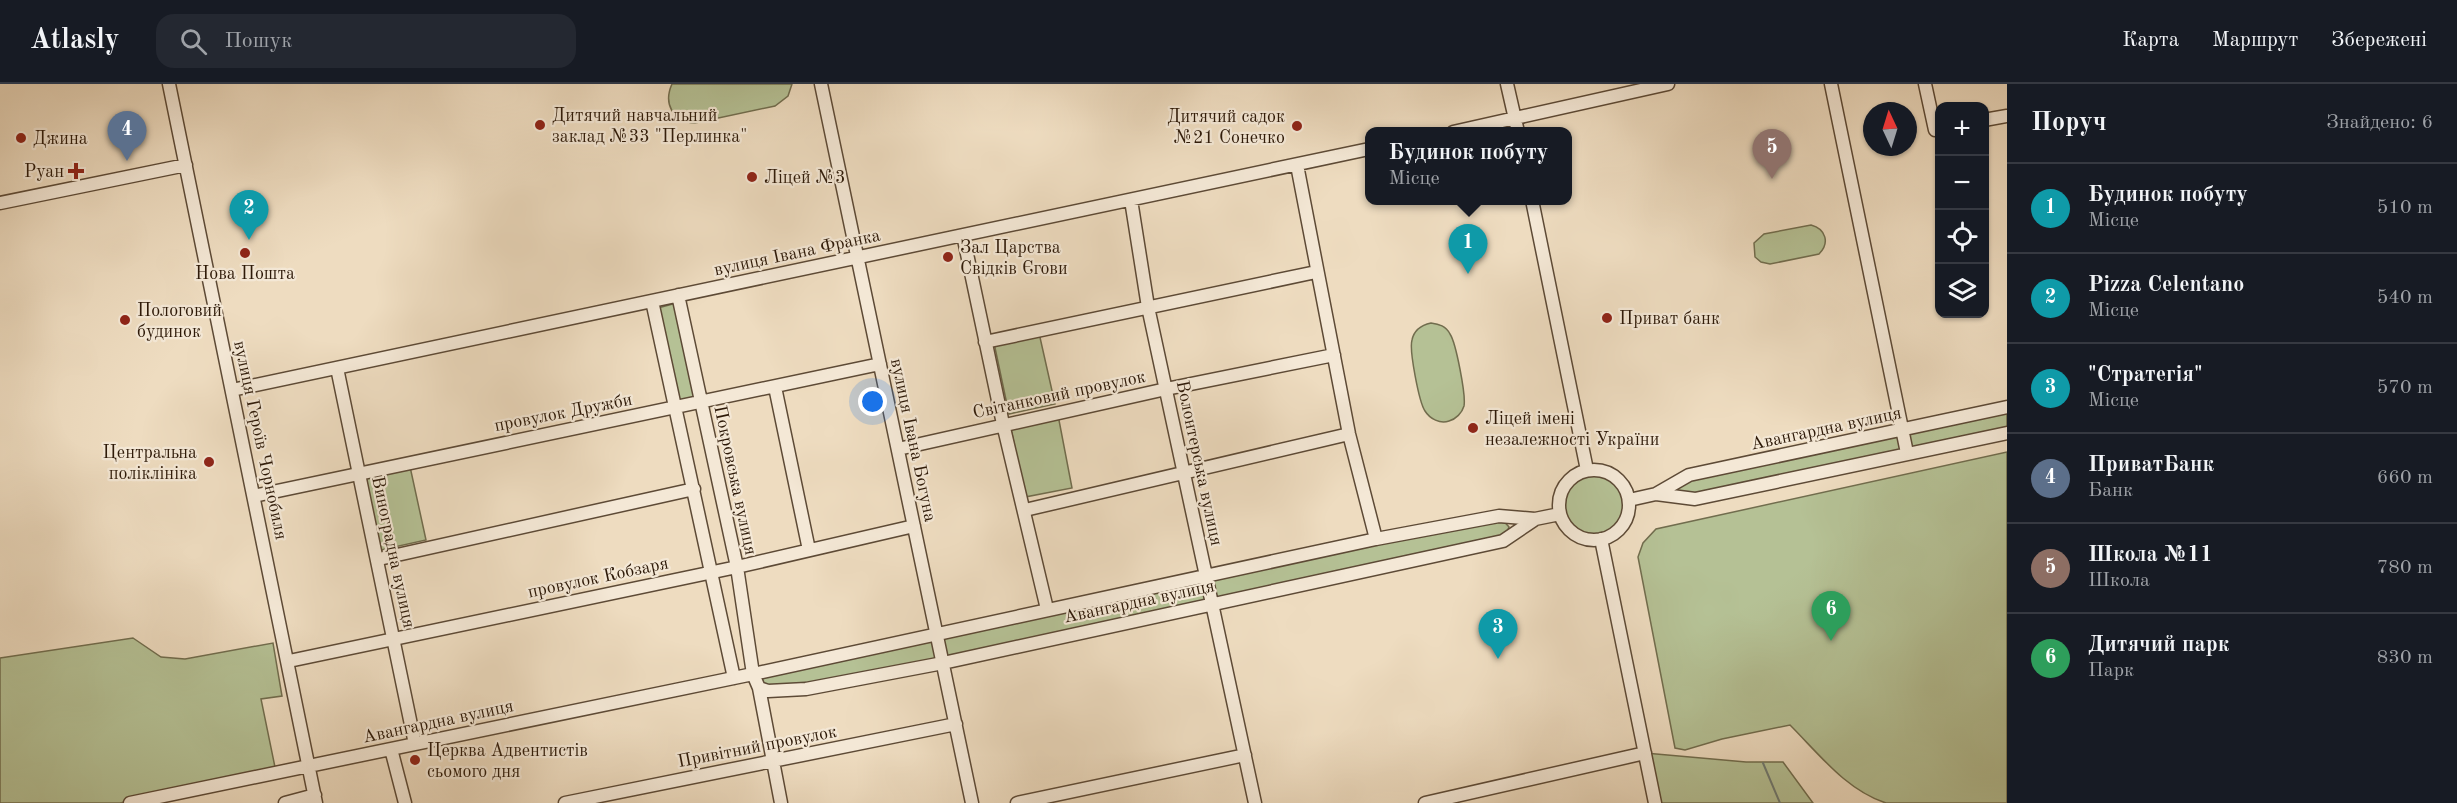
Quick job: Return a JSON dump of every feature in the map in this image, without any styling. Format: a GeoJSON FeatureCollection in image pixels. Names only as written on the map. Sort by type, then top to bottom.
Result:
{"type":"FeatureCollection","features":[{"type":"Feature","properties":{"kind":"street","name":"вулиця Героїв Чорнобиля"},"geometry":{"type":"LineString","coordinates":[[170,84],[316,799]]}},
{"type":"Feature","properties":{"kind":"street","name":"вулиця Івана Богуна"},"geometry":{"type":"LineString","coordinates":[[821,84],[972,803]]}},
{"type":"Feature","properties":{"kind":"street"},"geometry":{"type":"LineString","coordinates":[[1507,84],[1517,127]]}},
{"type":"Feature","properties":{"kind":"street"},"geometry":{"type":"LineString","coordinates":[[1475,127],[1668,84]]}},
{"type":"Feature","properties":{"kind":"street"},"geometry":{"type":"LineString","coordinates":[[1831,84],[1907,453]]}},
{"type":"Feature","properties":{"kind":"street"},"geometry":{"type":"LineString","coordinates":[[1924,84],[1935,130]]}},
{"type":"Feature","properties":{"kind":"street"},"geometry":{"type":"LineString","coordinates":[[1989,119],[2007,116]]}},
{"type":"Feature","properties":{"kind":"street","name":"вулиця Івана Франка"},"geometry":{"type":"LineString","coordinates":[[232,390],[1365,150]]}},
{"type":"Feature","properties":{"kind":"street"},"geometry":{"type":"LineString","coordinates":[[0,203],[186,165]]}},
{"type":"Feature","properties":{"kind":"street"},"geometry":{"type":"LineString","coordinates":[[1297,165],[1349,434],[1376,539]]}},
{"type":"Feature","properties":{"kind":"street","name":"Волонтерська вулиця"},"geometry":{"type":"LineString","coordinates":[[1131,200],[1148,307],[1185,472],[1205,576],[1214,603],[1255,803]]}},
{"type":"Feature","properties":{"kind":"street"},"geometry":{"type":"LineString","coordinates":[[1533,205],[1587,470]]}},
{"type":"Feature","properties":{"kind":"street"},"geometry":{"type":"LineString","coordinates":[[963,235],[1003,424],[1047,609]]}},
{"type":"Feature","properties":{"kind":"street"},"geometry":{"type":"LineString","coordinates":[[985,342],[1316,272]]}},
{"type":"Feature","properties":{"kind":"street","name":"Покровська вулиця"},"geometry":{"type":"LineString","coordinates":[[678,295],[736,567],[753,674]]}},
{"type":"Feature","properties":{"kind":"street"},"geometry":{"type":"LineString","coordinates":[[652,301],[734,678]]}},
{"type":"Feature","properties":{"kind":"street","name":"Світанковий провулок"},"geometry":{"type":"LineString","coordinates":[[898,449],[1003,424],[1334,355]]}},
{"type":"Feature","properties":{"kind":"street","name":"провулок Дружби"},"geometry":{"type":"LineString","coordinates":[[254,496],[358,472],[701,403],[880,363]]}},
{"type":"Feature","properties":{"kind":"street","name":"Виноградна вулиця"},"geometry":{"type":"LineString","coordinates":[[337,368],[358,472],[379,559],[416,744]]}},
{"type":"Feature","properties":{"kind":"street"},"geometry":{"type":"LineString","coordinates":[[775,387],[809,550]]}},
{"type":"Feature","properties":{"kind":"street","name":"Авангардна вулиця"},"geometry":{"type":"LineString","coordinates":[[1629,500],[1656,494],[1689,475],[2007,407]]}},
{"type":"Feature","properties":{"kind":"street","name":"Авангардна вулиця"},"geometry":{"type":"LineString","coordinates":[[1656,494],[1695,499],[2007,433]]}},
{"type":"Feature","properties":{"kind":"street"},"geometry":{"type":"LineString","coordinates":[[1025,510],[1349,434]]}},
{"type":"Feature","properties":{"kind":"street"},"geometry":{"type":"LineString","coordinates":[[1587,470],[1611,474],[1623,485],[1629,500],[1629,509],[1623,525],[1617,531],[1601,539],[1576,535],[1560,514],[1562,490],[1572,477],[1587,470]]}},
{"type":"Feature","properties":{"kind":"street"},"geometry":{"type":"LineString","coordinates":[[379,559],[694,489]]}},
{"type":"Feature","properties":{"kind":"street","name":"Авангардна вулиця"},"geometry":{"type":"LineString","coordinates":[[130,803],[753,674],[1376,539],[1498,516],[1535,519],[1560,514]]}},
{"type":"Feature","properties":{"kind":"street","name":"Авангардна вулиця"},"geometry":{"type":"LineString","coordinates":[[759,688],[768,691],[806,689],[943,663],[1503,541],[1535,519]]}},
{"type":"Feature","properties":{"kind":"street","name":"провулок Кобзаря"},"geometry":{"type":"LineString","coordinates":[[289,661],[736,567],[914,526]]}},
{"type":"Feature","properties":{"kind":"street"},"geometry":{"type":"LineString","coordinates":[[1601,539],[1655,803]]}},
{"type":"Feature","properties":{"kind":"street"},"geometry":{"type":"LineString","coordinates":[[753,674],[759,688],[781,803]]}},
{"type":"Feature","properties":{"kind":"street","name":"Привітний провулок"},"geometry":{"type":"LineString","coordinates":[[565,803],[956,724]]}},
{"type":"Feature","properties":{"kind":"street"},"geometry":{"type":"LineString","coordinates":[[391,748],[405,803]]}},
{"type":"Feature","properties":{"kind":"street"},"geometry":{"type":"LineString","coordinates":[[1425,803],[1645,753]]}},
{"type":"Feature","properties":{"kind":"street"},"geometry":{"type":"LineString","coordinates":[[1017,803],[1245,755]]}},
{"type":"Feature","properties":{"kind":"street"},"geometry":{"type":"LineString","coordinates":[[285,803],[316,799]]}},
{"type":"Feature","properties":{"kind":"green space"},"geometry":{"type":"Polygon","coordinates":[[[672,84],[792,84],[788,96],[775,106],[695,123],[681,119],[672,111],[669,98],[672,84]]]}},
{"type":"Feature","properties":{"kind":"green space"},"geometry":{"type":"Polygon","coordinates":[[[1811,225],[1820,230],[1825,237],[1825,245],[1819,254],[1770,264],[1761,262],[1755,257],[1754,243],[1764,234],[1811,225]]]}},
{"type":"Feature","properties":{"kind":"green space"},"geometry":{"type":"Polygon","coordinates":[[[680,302],[701,397],[680,400],[658,308],[680,302]]]}},
{"type":"Feature","properties":{"kind":"green space"},"geometry":{"type":"Polygon","coordinates":[[[1431,323],[1442,326],[1450,334],[1462,381],[1463,409],[1456,417],[1446,422],[1436,420],[1425,411],[1413,364],[1411,346],[1413,336],[1419,328],[1431,323]]]}},
{"type":"Feature","properties":{"kind":"green space"},"geometry":{"type":"Polygon","coordinates":[[[1039,333],[1055,404],[1009,414],[994,343],[1039,333]]]}},
{"type":"Feature","properties":{"kind":"green space"},"geometry":{"type":"Polygon","coordinates":[[[2007,407],[2007,433],[1695,499],[1656,494],[1689,475],[2007,407]]]}},
{"type":"Feature","properties":{"kind":"green space"},"geometry":{"type":"Polygon","coordinates":[[[1058,415],[1072,488],[1025,497],[1010,424],[1058,415]]]}},
{"type":"Feature","properties":{"kind":"green space"},"geometry":{"type":"Polygon","coordinates":[[[2007,452],[2007,803],[1886,803],[1858,789],[1846,780],[1790,725],[1722,739],[1685,750],[1675,748],[1638,557],[1643,543],[1656,529],[2007,452]]]}},
{"type":"Feature","properties":{"kind":"green space"},"geometry":{"type":"Polygon","coordinates":[[[409,462],[426,540],[381,550],[378,547],[363,472],[409,462]]]}},
{"type":"Feature","properties":{"kind":"green space"},"geometry":{"type":"Polygon","coordinates":[[[1594,474],[1611,479],[1616,483],[1620,488],[1625,505],[1620,522],[1616,527],[1611,531],[1594,536],[1577,531],[1572,527],[1568,522],[1563,505],[1568,488],[1572,483],[1577,479],[1594,474]]]}},
{"type":"Feature","properties":{"kind":"green space"},"geometry":{"type":"Polygon","coordinates":[[[1499,516],[1509,527],[1503,541],[943,663],[768,691],[753,674],[1499,516]]]}},
{"type":"Feature","properties":{"kind":"green space"},"geometry":{"type":"Polygon","coordinates":[[[133,638],[161,657],[185,659],[273,643],[282,696],[261,699],[276,772],[120,803],[0,803],[0,658],[133,638]]]}},
{"type":"Feature","properties":{"kind":"green space"},"geometry":{"type":"Polygon","coordinates":[[[1645,753],[1746,762],[1783,762],[1813,803],[1655,803],[1645,753]]]}},
{"type":"Feature","properties":{"kind":"waterway"},"geometry":{"type":"LineString","coordinates":[[1763,763],[1780,803]]}},
{"type":"Feature","properties":{"kind":"place","name":"Дитячий навчальний заклад №33 \"Перлинка\""},"geometry":{"type":"Point","coordinates":[540,125]}},
{"type":"Feature","properties":{"kind":"place","name":"Дитячий садок №21 Сонечко"},"geometry":{"type":"Point","coordinates":[1297,126]}},
{"type":"Feature","properties":{"kind":"place","name":"Джина"},"geometry":{"type":"Point","coordinates":[21,138]}},
{"type":"Feature","properties":{"kind":"place","name":"ПриватБанк"},"geometry":{"type":"Point","coordinates":[127,161]}},
{"type":"Feature","properties":{"kind":"place","name":"Руан"},"geometry":{"type":"Point","coordinates":[76,171]}},
{"type":"Feature","properties":{"kind":"place","name":"Ліцей №3"},"geometry":{"type":"Point","coordinates":[752,177]}},
{"type":"Feature","properties":{"kind":"place","name":"Школа №11"},"geometry":{"type":"Point","coordinates":[1772,179]}},
{"type":"Feature","properties":{"kind":"place","name":"Pizza Celentano"},"geometry":{"type":"Point","coordinates":[249,240]}},
{"type":"Feature","properties":{"kind":"place","name":"Нова Пошта"},"geometry":{"type":"Point","coordinates":[245,253]}},
{"type":"Feature","properties":{"kind":"place","name":"Зал Царства Свідків Єгови"},"geometry":{"type":"Point","coordinates":[948,257]}},
{"type":"Feature","properties":{"kind":"place","name":"Будинок побуту"},"geometry":{"type":"Point","coordinates":[1468,274]}},
{"type":"Feature","properties":{"kind":"place","name":"Приват банк"},"geometry":{"type":"Point","coordinates":[1607,318]}},
{"type":"Feature","properties":{"kind":"place","name":"Пологовий будинок"},"geometry":{"type":"Point","coordinates":[125,320]}},
{"type":"Feature","properties":{"kind":"place","name":"Ліцей імені незалежності України"},"geometry":{"type":"Point","coordinates":[1473,428]}},
{"type":"Feature","properties":{"kind":"place","name":"Центральна поліклініка"},"geometry":{"type":"Point","coordinates":[209,462]}},
{"type":"Feature","properties":{"kind":"place","name":"Дитячий парк"},"geometry":{"type":"Point","coordinates":[1831,641]}},
{"type":"Feature","properties":{"kind":"place","name":"\"Стратегія\""},"geometry":{"type":"Point","coordinates":[1498,659]}},
{"type":"Feature","properties":{"kind":"place","name":"Церква Адвентистів сьомого дня"},"geometry":{"type":"Point","coordinates":[415,760]}}]}
